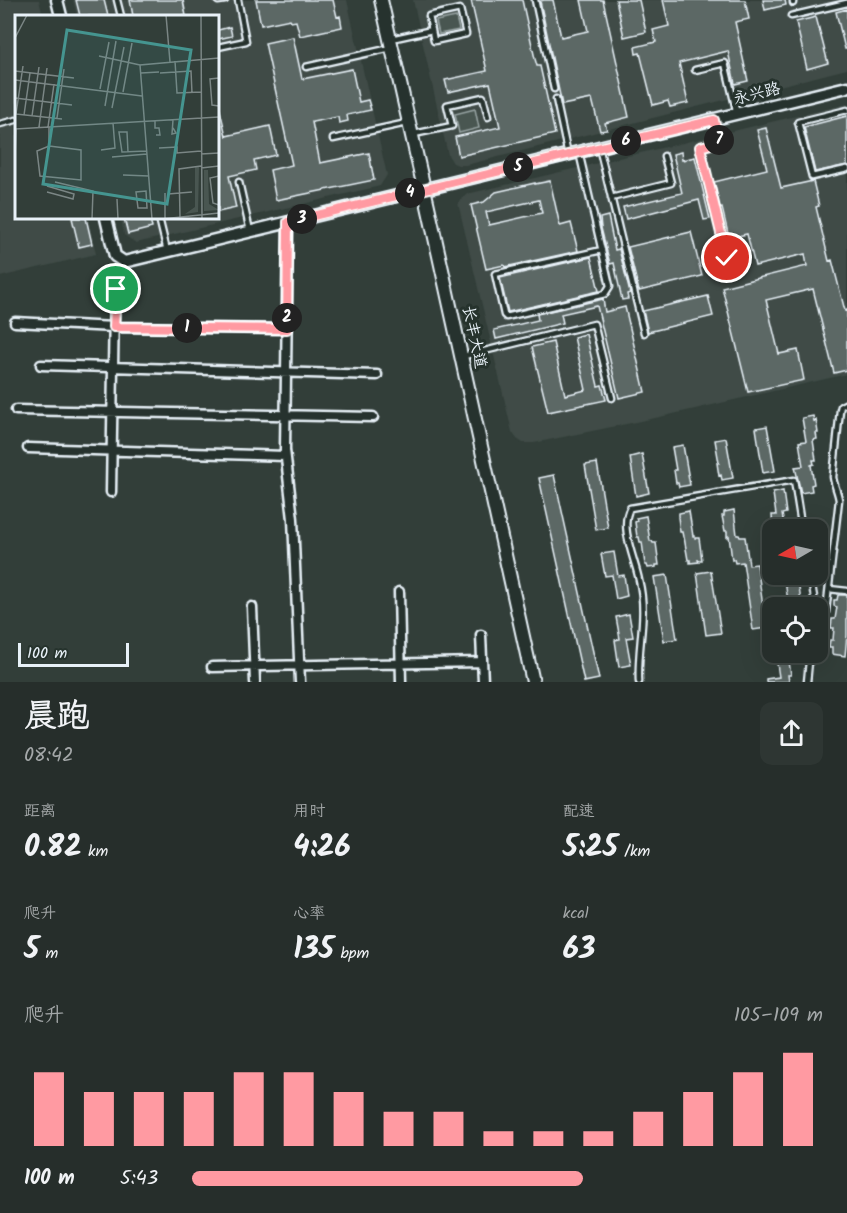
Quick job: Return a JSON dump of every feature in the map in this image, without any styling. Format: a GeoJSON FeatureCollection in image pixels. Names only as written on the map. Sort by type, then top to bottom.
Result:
{"type":"FeatureCollection","features":[{"type":"Feature","properties":{"kind":"main road","name":"长丰大道"},"geometry":{"type":"LineString","coordinates":[[381,0],[533,682]]}},
{"type":"Feature","properties":{"kind":"street"},"geometry":{"type":"LineString","coordinates":[[57,0],[61,15]]}},
{"type":"Feature","properties":{"kind":"street","name":"永兴路"},"geometry":{"type":"LineString","coordinates":[[119,259],[167,251],[847,87]]}},
{"type":"Feature","properties":{"kind":"street"},"geometry":{"type":"LineString","coordinates":[[106,219],[119,259],[114,327],[111,492]]}},
{"type":"Feature","properties":{"kind":"street"},"geometry":{"type":"LineString","coordinates":[[288,222],[285,456],[293,519],[300,682]]}},
{"type":"Feature","properties":{"kind":"street"},"geometry":{"type":"LineString","coordinates":[[15,322],[114,327],[287,329]]}},
{"type":"Feature","properties":{"kind":"street"},"geometry":{"type":"LineString","coordinates":[[41,365],[377,375]]}},
{"type":"Feature","properties":{"kind":"street"},"geometry":{"type":"LineString","coordinates":[[16,410],[373,417]]}},
{"type":"Feature","properties":{"kind":"street"},"geometry":{"type":"LineString","coordinates":[[28,448],[285,456]]}},
{"type":"Feature","properties":{"kind":"street"},"geometry":{"type":"LineString","coordinates":[[399,592],[401,682]]}},
{"type":"Feature","properties":{"kind":"street"},"geometry":{"type":"LineString","coordinates":[[252,608],[255,682]]}},
{"type":"Feature","properties":{"kind":"street"},"geometry":{"type":"LineString","coordinates":[[481,635],[483,682]]}},
{"type":"Feature","properties":{"kind":"street"},"geometry":{"type":"LineString","coordinates":[[212,667],[482,662]]}},
{"type":"Feature","properties":{"kind":"lane"},"geometry":{"type":"LineString","coordinates":[[117,0],[121,15]]}},
{"type":"Feature","properties":{"kind":"lane"},"geometry":{"type":"LineString","coordinates":[[218,2],[225,0]]}},
{"type":"Feature","properties":{"kind":"lane"},"geometry":{"type":"LineString","coordinates":[[219,47],[246,41],[238,0]]}},
{"type":"Feature","properties":{"kind":"lane"},"geometry":{"type":"LineString","coordinates":[[534,0],[554,90]]}},
{"type":"Feature","properties":{"kind":"lane"},"geometry":{"type":"LineString","coordinates":[[791,16],[847,3]]}},
{"type":"Feature","properties":{"kind":"lane"},"geometry":{"type":"LineString","coordinates":[[460,9],[466,34],[434,41],[432,30],[429,16],[460,9]]}},
{"type":"Feature","properties":{"kind":"lane"},"geometry":{"type":"LineString","coordinates":[[306,67],[432,30]]}},
{"type":"Feature","properties":{"kind":"lane"},"geometry":{"type":"LineString","coordinates":[[695,70],[725,63],[737,114]]}},
{"type":"Feature","properties":{"kind":"lane"},"geometry":{"type":"LineString","coordinates":[[333,139],[452,126],[447,105],[483,97],[488,117]]}},
{"type":"Feature","properties":{"kind":"lane"},"geometry":{"type":"LineString","coordinates":[[556,99],[574,153],[602,250],[610,286],[605,294],[504,315],[495,274],[602,250]]}},
{"type":"Feature","properties":{"kind":"lane"},"geometry":{"type":"LineString","coordinates":[[847,110],[798,122],[812,177],[847,169]]}},
{"type":"Feature","properties":{"kind":"lane"},"geometry":{"type":"LineString","coordinates":[[0,124],[15,120]]}},
{"type":"Feature","properties":{"kind":"lane"},"geometry":{"type":"LineString","coordinates":[[714,120],[719,142],[700,147],[727,258]]}},
{"type":"Feature","properties":{"kind":"lane"},"geometry":{"type":"LineString","coordinates":[[598,147],[644,333]]}},
{"type":"Feature","properties":{"kind":"lane"},"geometry":{"type":"LineString","coordinates":[[611,198],[671,183],[664,156]]}},
{"type":"Feature","properties":{"kind":"lane"},"geometry":{"type":"LineString","coordinates":[[239,182],[250,231]]}},
{"type":"Feature","properties":{"kind":"lane"},"geometry":{"type":"LineString","coordinates":[[159,219],[167,251]]}},
{"type":"Feature","properties":{"kind":"lane"},"geometry":{"type":"LineString","coordinates":[[461,357],[594,324],[612,398]]}},
{"type":"Feature","properties":{"kind":"lane"},"geometry":{"type":"LineString","coordinates":[[828,597],[839,500],[834,485],[834,466],[840,410],[841,406],[847,403]]}},
{"type":"Feature","properties":{"kind":"lane"},"geometry":{"type":"LineString","coordinates":[[639,682],[644,607],[627,532],[626,514],[630,508],[794,480],[800,519]]}},
{"type":"Feature","properties":{"kind":"lane"},"geometry":{"type":"LineString","coordinates":[[829,589],[847,591]]}},
{"type":"Feature","properties":{"kind":"lane"},"geometry":{"type":"LineString","coordinates":[[807,682],[809,663]]}},
{"type":"Feature","properties":{"kind":"shaded area"},"geometry":{"type":"Polygon","coordinates":[[[0,0],[39,0],[43,15],[15,15],[15,219],[88,219],[96,254],[0,277],[0,0]]]}},
{"type":"Feature","properties":{"kind":"shaded area"},"geometry":{"type":"Polygon","coordinates":[[[73,0],[347,0],[387,175],[380,186],[136,243],[124,235],[121,219],[219,219],[219,15],[77,15],[73,0]]]}},
{"type":"Feature","properties":{"kind":"shaded area"},"geometry":{"type":"Polygon","coordinates":[[[413,0],[847,0],[847,69],[466,165],[458,165],[453,163],[448,155],[413,0]]]}},
{"type":"Feature","properties":{"kind":"shaded area"},"geometry":{"type":"Polygon","coordinates":[[[456,17],[459,30],[439,34],[436,21],[456,17]]]}},
{"type":"Feature","properties":{"kind":"shaded area"},"geometry":{"type":"Polygon","coordinates":[[[847,104],[847,374],[534,443],[523,443],[517,439],[512,432],[458,203],[467,194],[847,104]]]}},
{"type":"Feature","properties":{"kind":"shaded area"},"geometry":{"type":"Polygon","coordinates":[[[475,109],[479,128],[459,133],[455,114],[475,109]]]}},
{"type":"Feature","properties":{"kind":"building"},"geometry":{"type":"Polygon","coordinates":[[[76,0],[104,0],[108,15],[80,15],[76,0]]]}},
{"type":"Feature","properties":{"kind":"building"},"geometry":{"type":"Polygon","coordinates":[[[130,0],[183,0],[186,15],[133,15],[130,0]]]}},
{"type":"Feature","properties":{"kind":"building"},"geometry":{"type":"Polygon","coordinates":[[[256,0],[333,0],[342,27],[300,36],[296,21],[291,22],[290,19],[261,25],[256,0]]]}},
{"type":"Feature","properties":{"kind":"building"},"geometry":{"type":"Polygon","coordinates":[[[471,0],[522,0],[555,134],[459,156],[455,137],[500,127],[490,83],[448,92],[445,80],[487,71],[471,0]]]}},
{"type":"Feature","properties":{"kind":"building"},"geometry":{"type":"Polygon","coordinates":[[[553,0],[561,37],[588,31],[581,0],[603,0],[629,117],[605,123],[607,130],[600,131],[592,99],[562,105],[540,1],[553,0]]]}},
{"type":"Feature","properties":{"kind":"building"},"geometry":{"type":"Polygon","coordinates":[[[616,0],[639,0],[646,32],[624,37],[616,0]]]}},
{"type":"Feature","properties":{"kind":"building"},"geometry":{"type":"Polygon","coordinates":[[[663,0],[745,0],[749,19],[735,22],[748,81],[735,84],[728,51],[679,63],[688,103],[670,107],[668,101],[653,105],[640,53],[636,54],[635,47],[656,42],[653,30],[669,26],[663,0]]]}},
{"type":"Feature","properties":{"kind":"building"},"geometry":{"type":"Polygon","coordinates":[[[763,0],[785,0],[786,5],[765,10],[763,0]]]}},
{"type":"Feature","properties":{"kind":"building"},"geometry":{"type":"Polygon","coordinates":[[[847,9],[847,49],[845,49],[836,12],[847,9]]]}},
{"type":"Feature","properties":{"kind":"building"},"geometry":{"type":"Polygon","coordinates":[[[816,17],[828,63],[807,69],[796,22],[816,17]]]}},
{"type":"Feature","properties":{"kind":"building"},"geometry":{"type":"Polygon","coordinates":[[[230,27],[232,36],[219,39],[219,30],[230,27]]]}},
{"type":"Feature","properties":{"kind":"building"},"geometry":{"type":"Polygon","coordinates":[[[293,37],[302,79],[352,69],[359,102],[368,100],[371,110],[347,115],[348,121],[339,123],[338,117],[312,122],[320,163],[369,153],[374,180],[276,200],[270,170],[292,165],[265,43],[293,37]]]}},
{"type":"Feature","properties":{"kind":"building"},"geometry":{"type":"Polygon","coordinates":[[[219,110],[226,136],[270,126],[276,155],[254,160],[256,170],[229,176],[236,208],[219,212],[219,110]]]}},
{"type":"Feature","properties":{"kind":"building"},"geometry":{"type":"Polygon","coordinates":[[[847,116],[847,165],[815,172],[804,127],[847,116]]]}},
{"type":"Feature","properties":{"kind":"building"},"geometry":{"type":"Polygon","coordinates":[[[766,128],[781,188],[813,181],[819,206],[816,207],[829,261],[832,260],[845,311],[847,310],[847,370],[834,373],[813,289],[766,300],[779,354],[798,350],[804,380],[748,392],[722,287],[807,266],[805,254],[755,266],[747,234],[729,238],[722,208],[720,209],[714,182],[767,169],[757,130],[766,128]]]}},
{"type":"Feature","properties":{"kind":"building"},"geometry":{"type":"Polygon","coordinates":[[[681,152],[682,160],[695,157],[710,219],[704,220],[699,200],[626,219],[623,207],[682,193],[673,154],[681,152]]]}},
{"type":"Feature","properties":{"kind":"building"},"geometry":{"type":"Polygon","coordinates":[[[550,181],[560,226],[571,223],[578,251],[486,269],[471,205],[484,202],[496,192],[550,181]],[[539,200],[486,212],[489,225],[542,213],[539,200]]]}},
{"type":"Feature","properties":{"kind":"building"},"geometry":{"type":"Polygon","coordinates":[[[608,216],[615,250],[619,249],[630,293],[627,294],[628,299],[622,300],[614,263],[610,264],[601,228],[600,218],[608,216]]]}},
{"type":"Feature","properties":{"kind":"building"},"geometry":{"type":"Polygon","coordinates":[[[72,219],[86,219],[92,244],[79,247],[72,219]]]}},
{"type":"Feature","properties":{"kind":"building"},"geometry":{"type":"Polygon","coordinates":[[[124,219],[150,219],[152,228],[128,234],[124,219]]]}},
{"type":"Feature","properties":{"kind":"building"},"geometry":{"type":"Polygon","coordinates":[[[691,232],[702,276],[639,291],[628,247],[691,232]]]}},
{"type":"Feature","properties":{"kind":"building"},"geometry":{"type":"Polygon","coordinates":[[[591,257],[599,291],[508,312],[500,278],[591,257]]]}},
{"type":"Feature","properties":{"kind":"building"},"geometry":{"type":"Polygon","coordinates":[[[708,296],[713,316],[648,332],[643,311],[708,296]]]}},
{"type":"Feature","properties":{"kind":"building"},"geometry":{"type":"Polygon","coordinates":[[[603,299],[605,312],[625,307],[645,392],[619,398],[597,306],[561,314],[563,323],[496,339],[494,330],[538,320],[537,314],[603,299]]]}},
{"type":"Feature","properties":{"kind":"building"},"geometry":{"type":"Polygon","coordinates":[[[586,334],[598,386],[602,385],[606,400],[548,412],[532,347],[553,342],[565,395],[586,390],[574,337],[586,334]]]}},
{"type":"Feature","properties":{"kind":"building"},"geometry":{"type":"Polygon","coordinates":[[[813,416],[818,433],[816,433],[817,439],[813,440],[816,460],[813,460],[814,464],[811,465],[814,484],[811,485],[812,491],[801,493],[795,467],[803,466],[799,442],[806,441],[802,418],[813,416]]]}},
{"type":"Feature","properties":{"kind":"building"},"geometry":{"type":"Polygon","coordinates":[[[767,426],[775,471],[763,473],[756,428],[767,426]]]}},
{"type":"Feature","properties":{"kind":"building"},"geometry":{"type":"Polygon","coordinates":[[[726,438],[733,478],[722,480],[721,475],[719,476],[715,440],[726,438]]]}},
{"type":"Feature","properties":{"kind":"building"},"geometry":{"type":"Polygon","coordinates":[[[683,445],[690,485],[679,487],[676,483],[672,447],[683,445]]]}},
{"type":"Feature","properties":{"kind":"building"},"geometry":{"type":"Polygon","coordinates":[[[642,454],[649,493],[636,496],[630,457],[642,454]]]}},
{"type":"Feature","properties":{"kind":"building"},"geometry":{"type":"Polygon","coordinates":[[[597,463],[608,528],[596,530],[585,465],[597,463]]]}},
{"type":"Feature","properties":{"kind":"building"},"geometry":{"type":"Polygon","coordinates":[[[554,475],[599,679],[584,682],[539,478],[554,475]]]}},
{"type":"Feature","properties":{"kind":"building"},"geometry":{"type":"Polygon","coordinates":[[[783,491],[786,513],[782,514],[783,519],[772,519],[772,515],[776,515],[773,493],[783,491]]]}},
{"type":"Feature","properties":{"kind":"building"},"geometry":{"type":"Polygon","coordinates":[[[734,510],[737,535],[745,537],[749,565],[757,564],[762,600],[762,629],[753,630],[743,562],[735,563],[734,559],[732,560],[729,536],[727,537],[722,516],[724,512],[734,510]]]}},
{"type":"Feature","properties":{"kind":"building"},"geometry":{"type":"Polygon","coordinates":[[[689,511],[693,536],[699,538],[702,560],[690,563],[684,537],[680,532],[678,517],[679,513],[689,511]]]}},
{"type":"Feature","properties":{"kind":"building"},"geometry":{"type":"Polygon","coordinates":[[[646,516],[650,541],[656,543],[659,565],[648,568],[645,565],[642,542],[637,537],[635,522],[636,518],[646,516]]]}},
{"type":"Feature","properties":{"kind":"building"},"geometry":{"type":"Polygon","coordinates":[[[614,552],[618,576],[624,575],[627,596],[616,599],[612,575],[605,576],[601,554],[614,552]]]}},
{"type":"Feature","properties":{"kind":"building"},"geometry":{"type":"Polygon","coordinates":[[[711,571],[721,633],[706,635],[697,573],[711,571]]]}},
{"type":"Feature","properties":{"kind":"building"},"geometry":{"type":"Polygon","coordinates":[[[667,575],[677,639],[664,641],[654,577],[667,575]]]}},
{"type":"Feature","properties":{"kind":"building"},"geometry":{"type":"Polygon","coordinates":[[[786,585],[799,585],[800,597],[787,597],[786,585]]]}},
{"type":"Feature","properties":{"kind":"building"},"geometry":{"type":"Polygon","coordinates":[[[838,595],[847,595],[845,656],[832,654],[832,647],[829,647],[830,640],[833,640],[832,619],[835,619],[837,607],[834,606],[834,600],[837,600],[838,595]]]}},
{"type":"Feature","properties":{"kind":"building"},"geometry":{"type":"Polygon","coordinates":[[[629,614],[633,637],[626,638],[631,665],[619,667],[615,640],[620,639],[616,617],[629,614]]]}},
{"type":"Feature","properties":{"kind":"building"},"geometry":{"type":"Polygon","coordinates":[[[777,663],[789,663],[791,675],[788,675],[789,682],[766,682],[766,679],[779,677],[777,663]]]}},
{"type":"Feature","properties":{"kind":"route"},"geometry":{"type":"LineString","coordinates":[[116,289],[114,327],[287,329],[288,222],[714,120],[719,142],[700,147],[727,258]]}}]}
